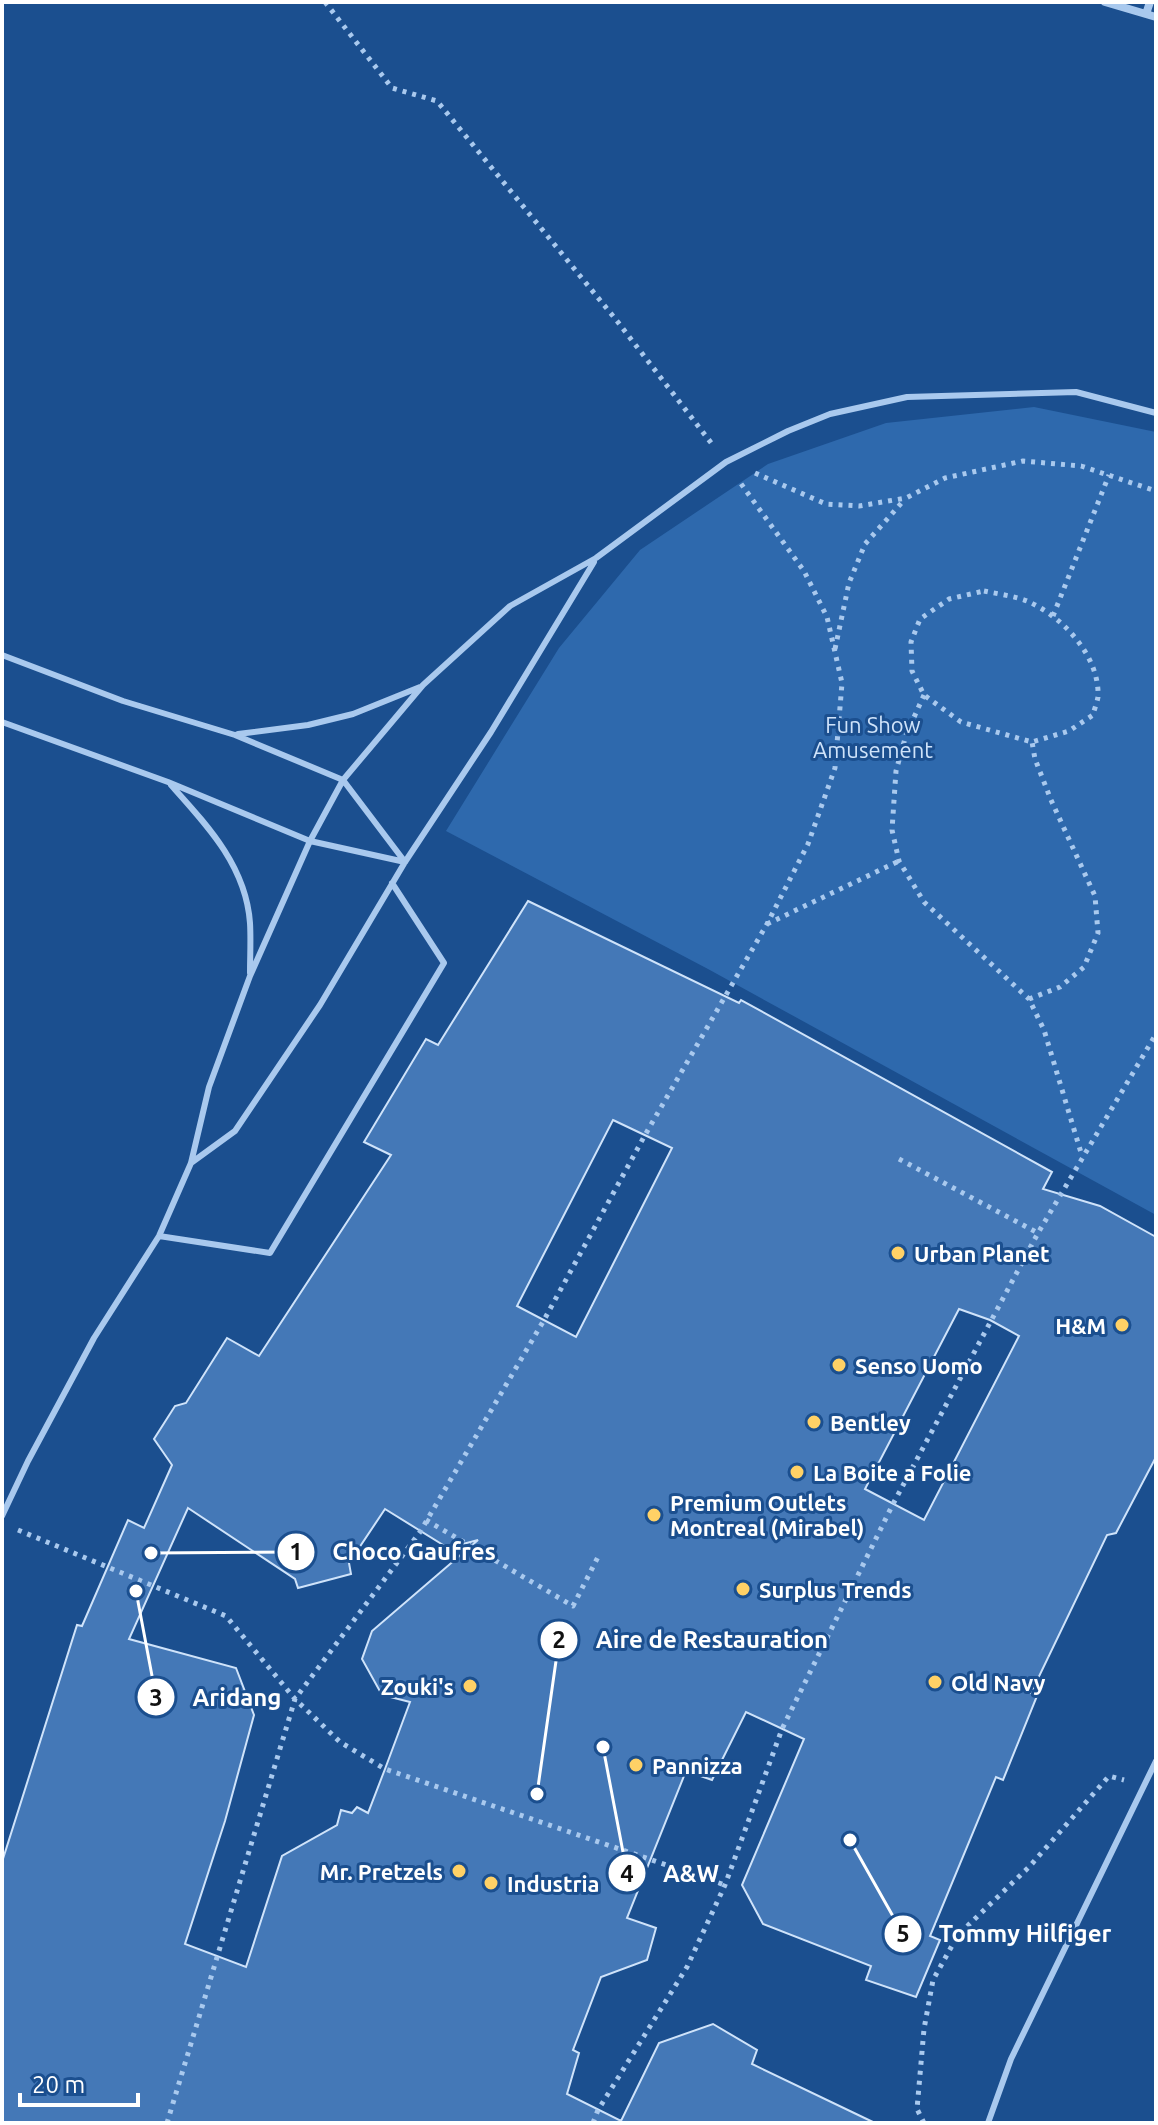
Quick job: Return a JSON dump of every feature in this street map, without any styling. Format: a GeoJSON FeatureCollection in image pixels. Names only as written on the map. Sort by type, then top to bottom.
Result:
{"type":"FeatureCollection","features":[{"type":"Feature","properties":{"kind":"street"},"geometry":{"type":"LineString","coordinates":[[1105,2],[1156,17]]}},
{"type":"Feature","properties":{"kind":"street"},"geometry":{"type":"LineString","coordinates":[[1146,14],[1150,2]]}},
{"type":"Feature","properties":{"kind":"lane"},"geometry":{"type":"LineString","coordinates":[[2,1516],[94,1338],[159,1236],[191,1163],[209,1087],[250,976],[310,841],[343,780],[423,685],[510,606],[596,558],[726,462],[830,414],[907,397],[1076,392],[1156,413]]}},
{"type":"Feature","properties":{"kind":"lane"},"geometry":{"type":"LineString","coordinates":[[191,1163],[235,1131],[320,1005],[392,883],[491,732],[596,558]]}},
{"type":"Feature","properties":{"kind":"lane"},"geometry":{"type":"LineString","coordinates":[[2,655],[123,701],[235,735],[343,780],[405,862]]}},
{"type":"Feature","properties":{"kind":"lane"},"geometry":{"type":"LineString","coordinates":[[235,735],[308,725],[353,714],[423,685]]}},
{"type":"Feature","properties":{"kind":"lane"},"geometry":{"type":"LineString","coordinates":[[2,722],[168,782],[310,841],[405,862]]}},
{"type":"Feature","properties":{"kind":"lane"},"geometry":{"type":"LineString","coordinates":[[168,782],[215,834],[239,878],[250,922],[250,976]]}},
{"type":"Feature","properties":{"kind":"lane"},"geometry":{"type":"LineString","coordinates":[[159,1236],[270,1253],[444,963],[392,883]]}},
{"type":"Feature","properties":{"kind":"lane"},"geometry":{"type":"LineString","coordinates":[[988,2123],[1011,2059],[1156,1761]]}},
{"type":"Feature","properties":{"kind":"path"},"geometry":{"type":"LineString","coordinates":[[167,2123],[295,1699],[426,1520],[544,1320],[645,1135],[767,924],[808,844],[835,768],[842,683],[827,617],[804,571],[726,462],[617,321],[437,101],[392,88],[325,2]]}},
{"type":"Feature","properties":{"kind":"path"},"geometry":{"type":"LineString","coordinates":[[726,462],[781,482],[826,504],[859,506],[906,498],[945,478],[1023,461],[1081,466],[1156,491]]}},
{"type":"Feature","properties":{"kind":"path"},"geometry":{"type":"LineString","coordinates":[[1053,616],[1109,475]]}},
{"type":"Feature","properties":{"kind":"path"},"geometry":{"type":"LineString","coordinates":[[835,651],[849,583],[865,544],[906,498]]}},
{"type":"Feature","properties":{"kind":"path"},"geometry":{"type":"LineString","coordinates":[[984,591],[1026,601],[1053,616],[1080,646],[1095,673],[1098,697],[1093,715],[1069,731],[1032,742],[961,722],[924,695],[912,671],[911,642],[920,619],[949,599],[984,591]]}},
{"type":"Feature","properties":{"kind":"path"},"geometry":{"type":"LineString","coordinates":[[924,695],[906,735],[896,771],[892,830],[899,861],[924,902],[1029,999],[1044,1030],[1082,1156]]}},
{"type":"Feature","properties":{"kind":"path"},"geometry":{"type":"LineString","coordinates":[[1029,999],[1060,987],[1084,967],[1098,933],[1095,896],[1051,800],[1035,759],[1032,742]]}},
{"type":"Feature","properties":{"kind":"path"},"geometry":{"type":"LineString","coordinates":[[767,924],[899,861]]}},
{"type":"Feature","properties":{"kind":"path"},"geometry":{"type":"LineString","coordinates":[[593,2123],[598,2110],[687,1967],[725,1885],[782,1729],[893,1504],[1038,1233],[1156,1034]]}},
{"type":"Feature","properties":{"kind":"path"},"geometry":{"type":"LineString","coordinates":[[899,1159],[1038,1233]]}},
{"type":"Feature","properties":{"kind":"path"},"geometry":{"type":"LineString","coordinates":[[426,1520],[573,1606],[598,1557]]}},
{"type":"Feature","properties":{"kind":"path"},"geometry":{"type":"LineString","coordinates":[[16,1530],[226,1616],[295,1699],[340,1742],[385,1769],[725,1885]]}},
{"type":"Feature","properties":{"kind":"path"},"geometry":{"type":"LineString","coordinates":[[924,2123],[917,2109],[924,2029],[933,1980],[958,1935],[1030,1866],[1109,1776],[1143,1785]]}},
{"type":"Feature","properties":{"kind":"green space","name":"Fun Show Amusement"},"geometry":{"type":"Polygon","coordinates":[[[1034,407],[1156,432],[1156,1215],[708,969],[446,831],[559,648],[640,550],[768,464],[886,423],[1034,407]]]}},
{"type":"Feature","properties":{"kind":"building","name":"Premium Outlets Montreal (Mirabel)"},"geometry":{"type":"Polygon","coordinates":[[[528,901],[739,1003],[741,1000],[1052,1172],[1043,1189],[1100,1206],[1156,1237],[1156,1457],[1116,1533],[1107,1535],[1031,1693],[1037,1696],[1003,1780],[996,1777],[930,1936],[940,1940],[916,1997],[866,1980],[871,1966],[763,1924],[742,1885],[804,1739],[746,1712],[712,1780],[686,1771],[627,1918],[656,1928],[647,1960],[601,1977],[573,2050],[579,2053],[567,2094],[621,2121],[659,2043],[713,2024],[757,2050],[752,2064],[875,2123],[2,2123],[2,1862],[77,1625],[82,1626],[128,1520],[144,1528],[172,1465],[154,1439],[175,1406],[186,1403],[227,1338],[259,1356],[391,1155],[364,1142],[426,1039],[438,1045],[528,901]],[[613,1120],[517,1306],[576,1337],[672,1148],[613,1120]],[[959,1309],[865,1489],[924,1520],[1019,1336],[990,1320],[959,1309]],[[188,1508],[129,1639],[236,1668],[254,1715],[225,1821],[185,1944],[246,1967],[282,1856],[337,1825],[341,1810],[352,1813],[357,1807],[368,1813],[385,1769],[410,1702],[382,1695],[362,1659],[372,1631],[478,1540],[448,1548],[385,1509],[349,1563],[351,1574],[298,1588],[295,1579],[188,1508]]]}},
{"type":"Feature","properties":{"kind":"place","name":"Urban Planet"},"geometry":{"type":"Point","coordinates":[898,1253]}},
{"type":"Feature","properties":{"kind":"place","name":"H&M"},"geometry":{"type":"Point","coordinates":[1122,1325]}},
{"type":"Feature","properties":{"kind":"place","name":"Senso Uomo"},"geometry":{"type":"Point","coordinates":[839,1365]}},
{"type":"Feature","properties":{"kind":"place","name":"Bentley"},"geometry":{"type":"Point","coordinates":[814,1422]}},
{"type":"Feature","properties":{"kind":"place","name":"La Boite a Folie"},"geometry":{"type":"Point","coordinates":[797,1472]}},
{"type":"Feature","properties":{"kind":"place","name":"Premium Outlets Montreal (Mirabel)"},"geometry":{"type":"Point","coordinates":[654,1515]}},
{"type":"Feature","properties":{"kind":"place","name":"Choco Gaufres"},"geometry":{"type":"Point","coordinates":[151,1553]}},
{"type":"Feature","properties":{"kind":"place","name":"Surplus Trends"},"geometry":{"type":"Point","coordinates":[743,1589]}},
{"type":"Feature","properties":{"kind":"place","name":"Aridang"},"geometry":{"type":"Point","coordinates":[136,1591]}},
{"type":"Feature","properties":{"kind":"place","name":"Old Navy"},"geometry":{"type":"Point","coordinates":[935,1682]}},
{"type":"Feature","properties":{"kind":"place","name":"Zouki's"},"geometry":{"type":"Point","coordinates":[470,1686]}},
{"type":"Feature","properties":{"kind":"place","name":"A&W"},"geometry":{"type":"Point","coordinates":[603,1747]}},
{"type":"Feature","properties":{"kind":"place","name":"Pannizza"},"geometry":{"type":"Point","coordinates":[636,1765]}},
{"type":"Feature","properties":{"kind":"place","name":"Aire de Restauration"},"geometry":{"type":"Point","coordinates":[537,1794]}},
{"type":"Feature","properties":{"kind":"place","name":"Tommy Hilfiger"},"geometry":{"type":"Point","coordinates":[850,1840]}},
{"type":"Feature","properties":{"kind":"place","name":"Mr. Pretzels"},"geometry":{"type":"Point","coordinates":[459,1871]}},
{"type":"Feature","properties":{"kind":"place","name":"Industria"},"geometry":{"type":"Point","coordinates":[491,1883]}}]}
